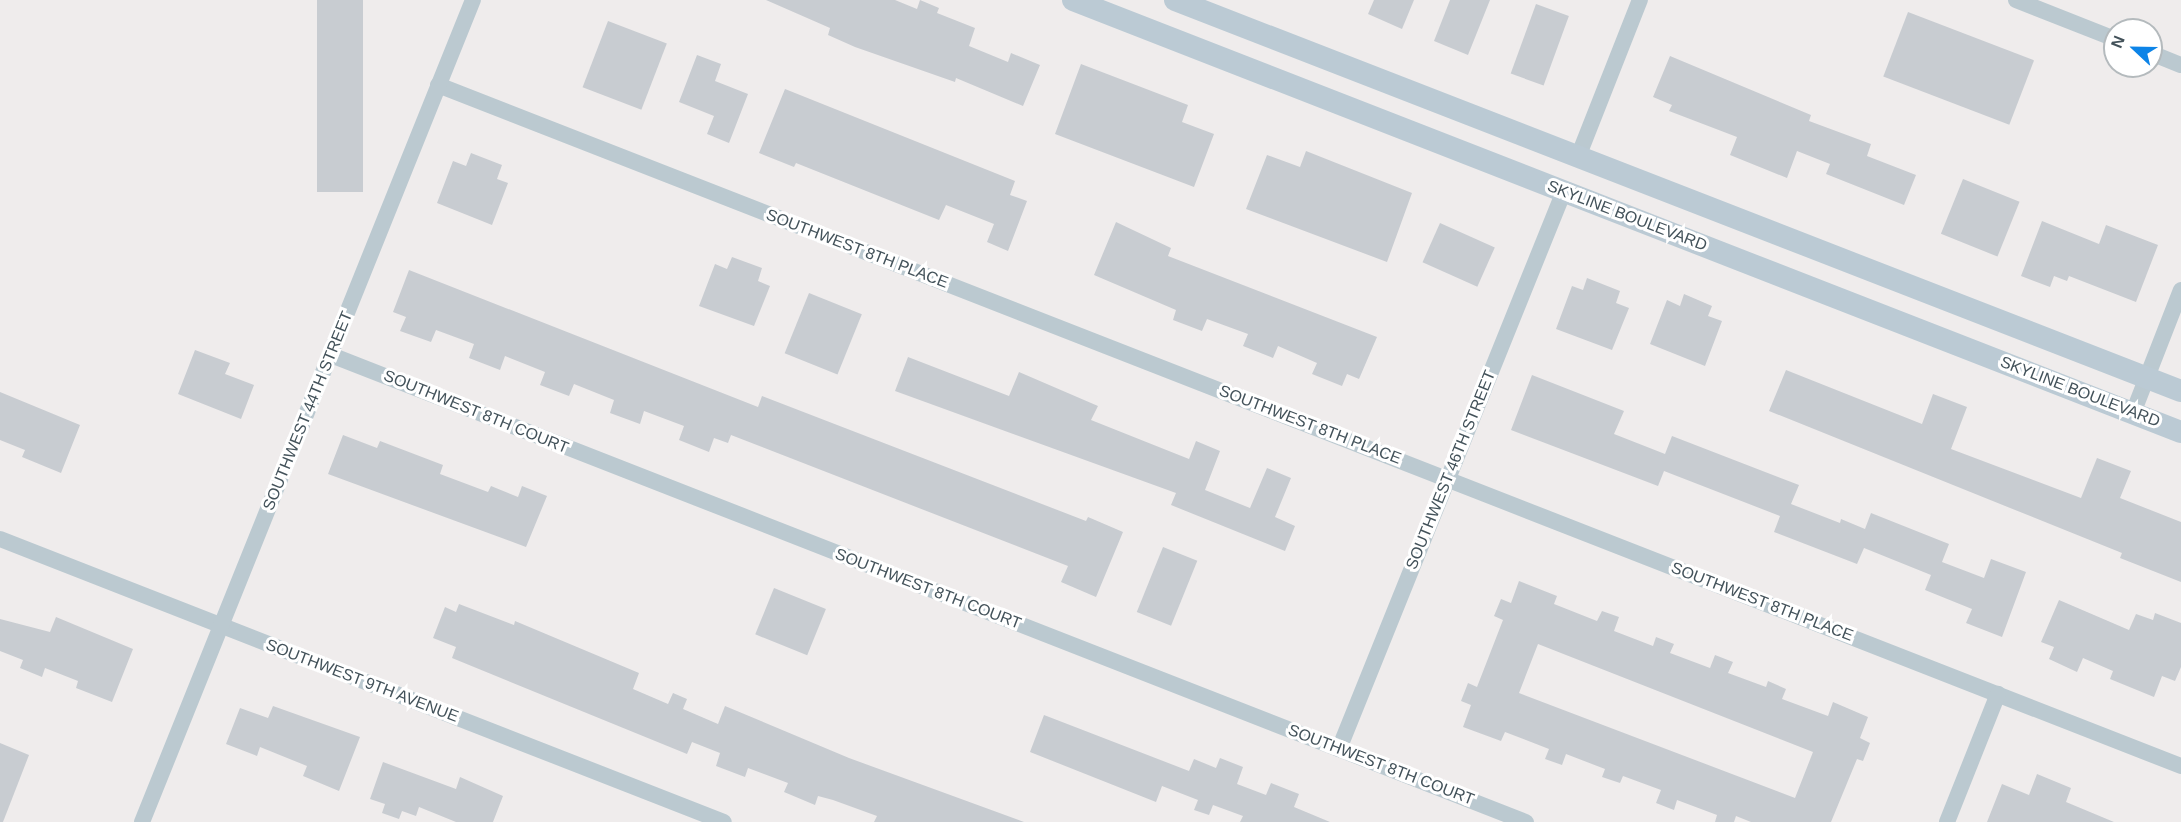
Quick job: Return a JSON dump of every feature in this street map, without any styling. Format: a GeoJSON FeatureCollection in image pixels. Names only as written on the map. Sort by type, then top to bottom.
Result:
{"type":"FeatureCollection","features":[{"type":"Feature","properties":{"kind":"street","name":"SOUTHWEST 44TH STREET"},"geometry":{"type":"LineString","coordinates":[[142,822],[473,0]]}},
{"type":"Feature","properties":{"kind":"street","name":"SKYLINE BOULEVARD"},"geometry":{"type":"LineString","coordinates":[[1073,0],[2181,432]]}},
{"type":"Feature","properties":{"kind":"street"},"geometry":{"type":"LineString","coordinates":[[1175,0],[2181,391]]}},
{"type":"Feature","properties":{"kind":"street"},"geometry":{"type":"LineString","coordinates":[[1564,191],[1640,0]]}},
{"type":"Feature","properties":{"kind":"street"},"geometry":{"type":"LineString","coordinates":[[2016,0],[2103,34]]}},
{"type":"Feature","properties":{"kind":"street"},"geometry":{"type":"LineString","coordinates":[[2163,58],[2181,65]]}},
{"type":"Feature","properties":{"kind":"street","name":"SOUTHWEST 8TH PLACE"},"geometry":{"type":"LineString","coordinates":[[438,85],[2181,766]]}},
{"type":"Feature","properties":{"kind":"street","name":"SOUTHWEST 46TH STREET"},"geometry":{"type":"LineString","coordinates":[[1339,749],[1564,191]]}},
{"type":"Feature","properties":{"kind":"street"},"geometry":{"type":"LineString","coordinates":[[2133,413],[2181,290]]}},
{"type":"Feature","properties":{"kind":"street","name":"SOUTHWEST 8TH COURT"},"geometry":{"type":"LineString","coordinates":[[331,355],[1526,822]]}},
{"type":"Feature","properties":{"kind":"street","name":"SOUTHWEST 9TH AVENUE"},"geometry":{"type":"LineString","coordinates":[[0,539],[724,822]]}},
{"type":"Feature","properties":{"kind":"street"},"geometry":{"type":"LineString","coordinates":[[1947,822],[1998,694]]}},
{"type":"Feature","properties":{"kind":"building"},"geometry":{"type":"Polygon","coordinates":[[[317,0],[363,0],[363,192],[317,192],[317,0]]]}},
{"type":"Feature","properties":{"kind":"building"},"geometry":{"type":"Polygon","coordinates":[[[766,0],[895,0],[917,9],[920,0],[939,8],[937,13],[975,28],[969,46],[1008,62],[1011,53],[1040,65],[1023,106],[956,78],[955,82],[855,47],[828,35],[830,28],[766,0]]]}},
{"type":"Feature","properties":{"kind":"building"},"geometry":{"type":"Polygon","coordinates":[[[1374,0],[1414,0],[1402,29],[1368,14],[1374,0]]]}},
{"type":"Feature","properties":{"kind":"building"},"geometry":{"type":"Polygon","coordinates":[[[1450,0],[1490,0],[1468,55],[1434,41],[1450,0]]]}},
{"type":"Feature","properties":{"kind":"building"},"geometry":{"type":"Polygon","coordinates":[[[1536,4],[1569,16],[1544,86],[1511,74],[1536,4]]]}},
{"type":"Feature","properties":{"kind":"building"},"geometry":{"type":"Polygon","coordinates":[[[1908,12],[2034,60],[2009,125],[1883,76],[1908,12]]]}},
{"type":"Feature","properties":{"kind":"building"},"geometry":{"type":"Polygon","coordinates":[[[608,21],[667,44],[641,110],[583,87],[608,21]]]}},
{"type":"Feature","properties":{"kind":"building"},"geometry":{"type":"Polygon","coordinates":[[[697,55],[721,64],[715,81],[748,94],[729,143],[707,134],[714,116],[679,102],[697,55]]]}},
{"type":"Feature","properties":{"kind":"building"},"geometry":{"type":"Polygon","coordinates":[[[1670,56],[1811,115],[1809,121],[1871,144],[1867,156],[1916,175],[1904,205],[1826,174],[1830,164],[1797,151],[1787,178],[1730,155],[1737,137],[1669,111],[1672,105],[1653,97],[1670,56]]]}},
{"type":"Feature","properties":{"kind":"building"},"geometry":{"type":"Polygon","coordinates":[[[1081,64],[1188,105],[1182,122],[1214,134],[1194,187],[1055,134],[1081,64]]]}},
{"type":"Feature","properties":{"kind":"building"},"geometry":{"type":"Polygon","coordinates":[[[785,89],[1015,181],[1010,195],[1027,201],[1008,251],[987,242],[994,224],[946,205],[939,220],[796,163],[794,167],[759,153],[785,89]]]}},
{"type":"Feature","properties":{"kind":"building"},"geometry":{"type":"Polygon","coordinates":[[[1306,151],[1412,193],[1387,262],[1246,209],[1267,155],[1300,167],[1306,151]]]}},
{"type":"Feature","properties":{"kind":"building"},"geometry":{"type":"Polygon","coordinates":[[[471,153],[502,165],[497,179],[508,183],[492,225],[437,203],[453,161],[466,166],[471,153]]]}},
{"type":"Feature","properties":{"kind":"building"},"geometry":{"type":"Polygon","coordinates":[[[1963,179],[2020,202],[1997,257],[1941,234],[1963,179]]]}},
{"type":"Feature","properties":{"kind":"building"},"geometry":{"type":"Polygon","coordinates":[[[2042,221],[2099,244],[2106,225],[2158,245],[2136,302],[2069,276],[2067,281],[2054,276],[2050,287],[2021,276],[2042,221]]]}},
{"type":"Feature","properties":{"kind":"building"},"geometry":{"type":"Polygon","coordinates":[[[1116,222],[1171,248],[1168,256],[1377,337],[1359,379],[1347,374],[1342,386],[1312,374],[1317,363],[1278,346],[1273,358],[1243,346],[1248,334],[1207,319],[1202,331],[1173,320],[1176,310],[1094,275],[1116,222]]]}},
{"type":"Feature","properties":{"kind":"building"},"geometry":{"type":"Polygon","coordinates":[[[1440,223],[1495,247],[1477,287],[1423,262],[1440,223]]]}},
{"type":"Feature","properties":{"kind":"building"},"geometry":{"type":"Polygon","coordinates":[[[732,257],[762,268],[758,281],[770,286],[754,326],[699,306],[715,264],[727,269],[732,257]]]}},
{"type":"Feature","properties":{"kind":"building"},"geometry":{"type":"Polygon","coordinates":[[[409,270],[758,407],[762,396],[1086,521],[1088,517],[1123,532],[1096,597],[1061,582],[1068,566],[731,435],[728,443],[714,438],[709,452],[679,440],[684,426],[644,411],[640,424],[610,413],[614,400],[574,384],[569,396],[540,385],[545,372],[505,356],[500,370],[469,358],[474,344],[436,330],[431,342],[400,331],[406,317],[393,312],[409,270]]]}},
{"type":"Feature","properties":{"kind":"building"},"geometry":{"type":"Polygon","coordinates":[[[1587,278],[1620,291],[1616,303],[1629,308],[1612,350],[1556,329],[1572,286],[1583,290],[1587,278]]]}},
{"type":"Feature","properties":{"kind":"building"},"geometry":{"type":"Polygon","coordinates":[[[809,293],[862,314],[838,375],[785,353],[809,293]]]}},
{"type":"Feature","properties":{"kind":"building"},"geometry":{"type":"Polygon","coordinates":[[[1684,294],[1712,306],[1708,316],[1722,321],[1705,366],[1650,344],[1667,300],[1680,306],[1684,294]]]}},
{"type":"Feature","properties":{"kind":"building"},"geometry":{"type":"Polygon","coordinates":[[[195,350],[230,363],[225,374],[254,385],[241,419],[178,394],[195,350]]]}},
{"type":"Feature","properties":{"kind":"building"},"geometry":{"type":"Polygon","coordinates":[[[908,357],[1009,396],[1019,372],[1098,406],[1091,420],[1189,459],[1196,441],[1220,451],[1205,490],[1250,508],[1267,468],[1291,478],[1275,517],[1295,526],[1285,551],[1171,505],[1176,493],[895,391],[908,357]]]}},
{"type":"Feature","properties":{"kind":"building"},"geometry":{"type":"Polygon","coordinates":[[[1786,370],[1922,424],[1933,394],[1967,407],[1951,449],[2081,498],[2097,458],[2131,471],[2120,498],[2181,522],[2181,582],[2120,558],[2122,553],[1769,411],[1786,370]]]}},
{"type":"Feature","properties":{"kind":"building"},"geometry":{"type":"Polygon","coordinates":[[[1532,375],[1624,411],[1614,434],[1665,454],[1672,436],[1799,485],[1791,504],[1840,523],[1841,519],[1865,529],[1871,513],[1949,544],[1942,562],[1984,578],[1991,559],[2026,572],[2002,637],[1966,623],[1972,609],[1925,590],[1931,575],[1864,548],[1857,564],[1774,532],[1780,516],[1664,471],[1658,486],[1511,430],[1532,375]]]}},
{"type":"Feature","properties":{"kind":"building"},"geometry":{"type":"Polygon","coordinates":[[[0,392],[80,425],[61,473],[22,457],[25,450],[0,440],[0,392]]]}},
{"type":"Feature","properties":{"kind":"building"},"geometry":{"type":"Polygon","coordinates":[[[343,435],[377,448],[380,441],[443,465],[440,474],[488,492],[491,486],[518,497],[522,486],[547,496],[526,547],[328,474],[343,435]]]}},
{"type":"Feature","properties":{"kind":"building"},"geometry":{"type":"Polygon","coordinates":[[[1163,547],[1197,561],[1171,626],[1137,612],[1163,547]]]}},
{"type":"Feature","properties":{"kind":"building"},"geometry":{"type":"Polygon","coordinates":[[[1519,581],[1557,596],[1554,604],[1597,621],[1602,611],[1619,617],[1614,631],[1653,646],[1656,637],[1674,644],[1670,653],[1710,668],[1715,655],[1733,662],[1728,673],[1766,687],[1768,681],[1786,689],[1782,699],[1828,716],[1833,702],[1868,717],[1860,738],[1870,743],[1863,761],[1857,759],[1831,822],[1751,822],[1736,816],[1734,822],[1715,822],[1717,815],[1677,800],[1674,810],[1656,803],[1661,790],[1623,776],[1620,783],[1602,777],[1605,769],[1566,754],[1562,765],[1545,759],[1549,749],[1505,732],[1501,741],[1463,727],[1471,705],[1461,701],[1468,683],[1477,687],[1503,620],[1494,616],[1501,599],[1511,603],[1519,581]],[[1538,644],[1519,693],[1795,798],[1813,752],[1538,644]]]}},
{"type":"Feature","properties":{"kind":"building"},"geometry":{"type":"Polygon","coordinates":[[[774,588],[826,609],[807,655],[755,634],[774,588]]]}},
{"type":"Feature","properties":{"kind":"building"},"geometry":{"type":"Polygon","coordinates":[[[2059,600],[2129,630],[2136,614],[2153,620],[2155,613],[2181,623],[2181,667],[2175,681],[2162,676],[2154,697],[2110,679],[2113,671],[2083,658],[2077,672],[2049,659],[2054,647],[2041,642],[2059,600]]]}},
{"type":"Feature","properties":{"kind":"building"},"geometry":{"type":"Polygon","coordinates":[[[459,604],[514,625],[515,621],[639,673],[633,689],[668,704],[673,693],[687,699],[683,709],[718,724],[725,706],[849,758],[1024,822],[874,822],[877,816],[833,800],[818,796],[815,805],[784,792],[788,783],[748,768],[745,777],[716,766],[720,753],[692,742],[687,754],[452,658],[456,647],[433,638],[445,607],[456,612],[459,604]]]}},
{"type":"Feature","properties":{"kind":"building"},"geometry":{"type":"Polygon","coordinates":[[[56,617],[133,649],[112,702],[76,688],[78,681],[45,668],[42,677],[20,668],[23,660],[0,651],[0,619],[50,632],[56,617]]]}},
{"type":"Feature","properties":{"kind":"building"},"geometry":{"type":"Polygon","coordinates":[[[273,706],[360,737],[339,791],[303,776],[307,766],[260,747],[257,756],[226,744],[240,708],[268,718],[273,706]]]}},
{"type":"Feature","properties":{"kind":"building"},"geometry":{"type":"Polygon","coordinates":[[[1044,715],[1189,771],[1194,759],[1216,768],[1220,758],[1243,767],[1237,784],[1266,795],[1271,783],[1299,794],[1294,807],[1330,822],[1240,822],[1243,816],[1213,805],[1209,815],[1194,810],[1198,800],[1162,786],[1156,802],[1030,752],[1044,715]]]}},
{"type":"Feature","properties":{"kind":"building"},"geometry":{"type":"Polygon","coordinates":[[[0,743],[29,755],[3,822],[0,822],[0,743]]]}},
{"type":"Feature","properties":{"kind":"building"},"geometry":{"type":"Polygon","coordinates":[[[383,762],[456,789],[460,777],[503,796],[493,822],[456,822],[419,807],[416,816],[402,811],[399,819],[382,813],[385,804],[370,799],[383,762]]]}},
{"type":"Feature","properties":{"kind":"building"},"geometry":{"type":"Polygon","coordinates":[[[2037,774],[2071,788],[2066,802],[2114,822],[1987,822],[2002,784],[2029,795],[2037,774]]]}}]}
